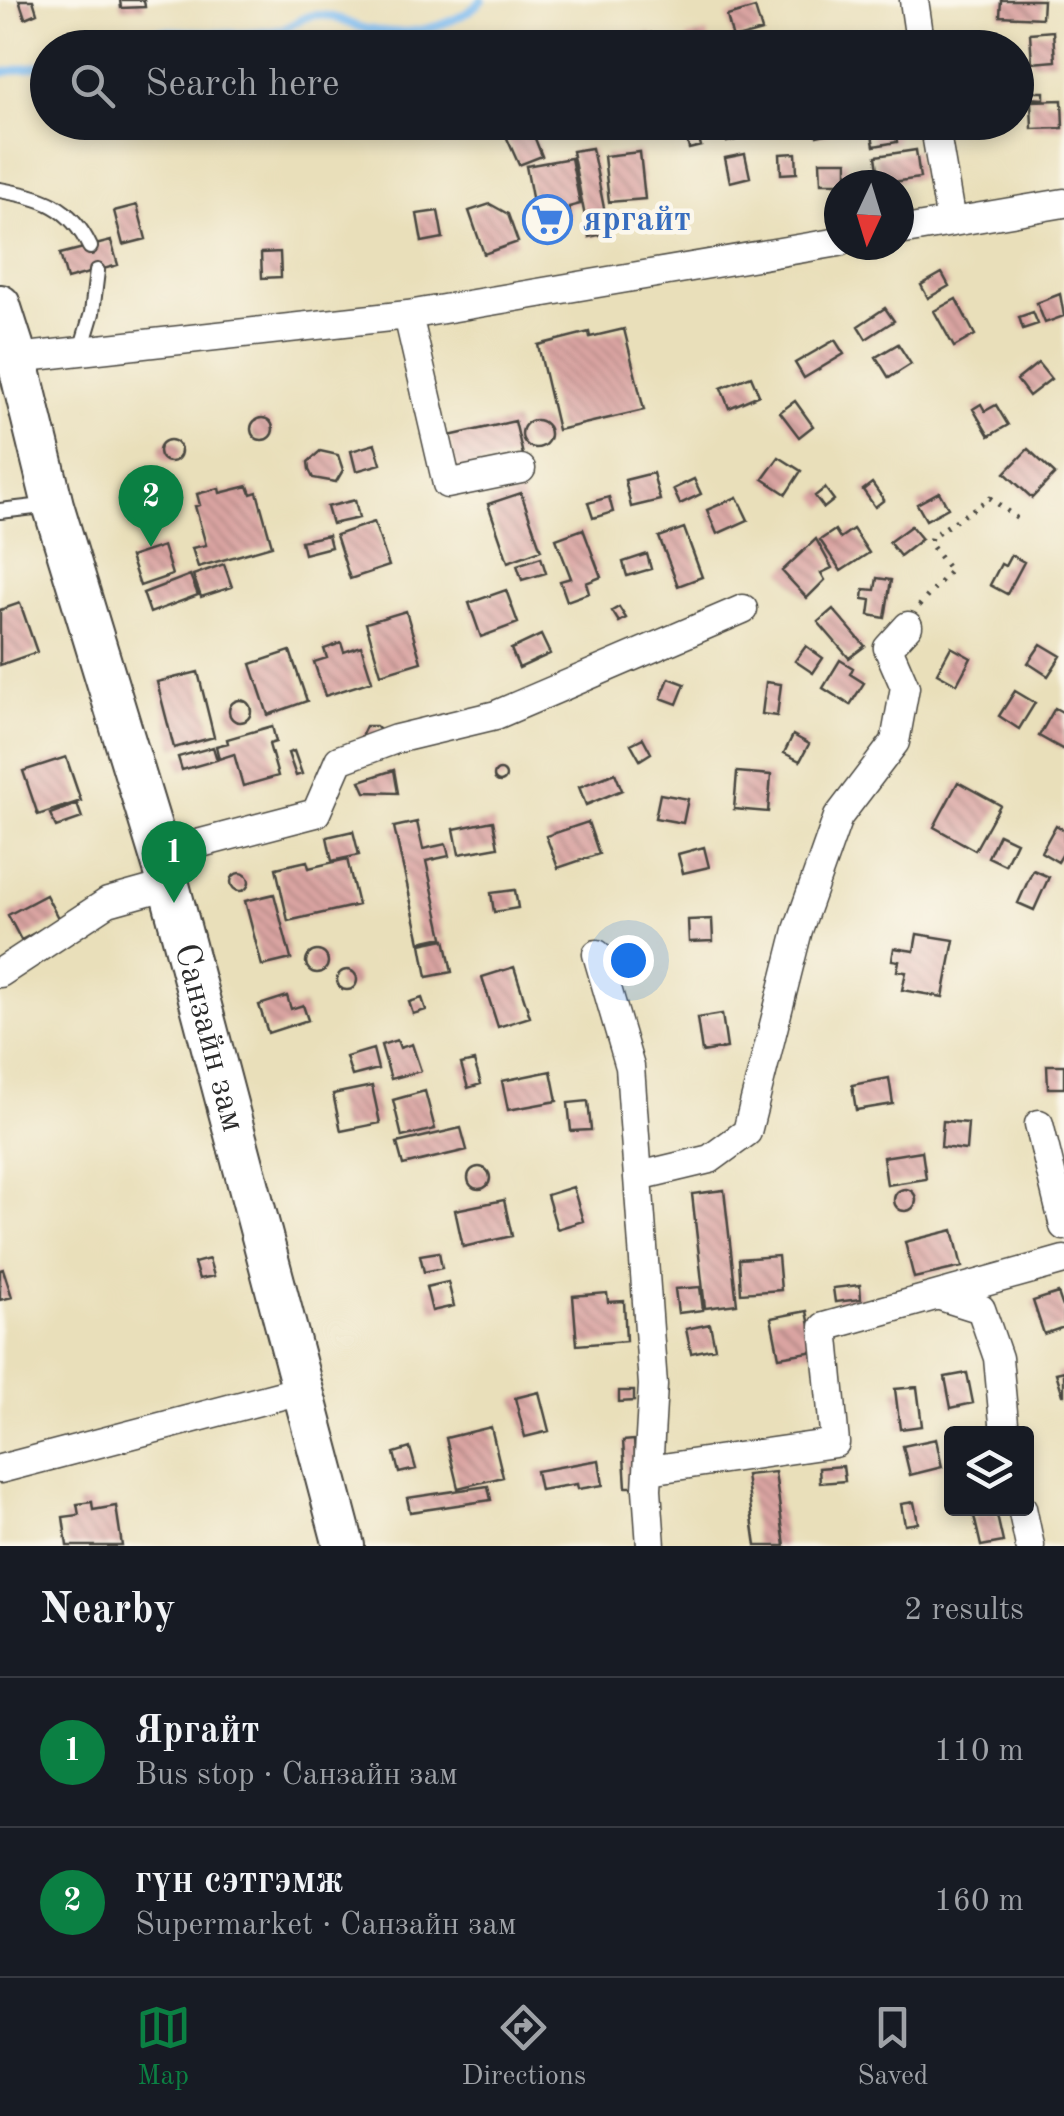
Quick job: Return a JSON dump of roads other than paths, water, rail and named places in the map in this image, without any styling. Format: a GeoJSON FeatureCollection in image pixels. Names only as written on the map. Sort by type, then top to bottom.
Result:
{"type":"FeatureCollection","features":[{"type":"Feature","properties":{"kind":"main road","name":"Санзайн зам"},"geometry":{"type":"LineString","coordinates":[[0,304],[9,363],[164,870],[344,1546]]}},
{"type":"Feature","properties":{"kind":"street"},"geometry":{"type":"LineString","coordinates":[[914,0],[919,30]]}},
{"type":"Feature","properties":{"kind":"street"},"geometry":{"type":"LineString","coordinates":[[937,140],[952,222]]}},
{"type":"Feature","properties":{"kind":"street"},"geometry":{"type":"LineString","coordinates":[[914,229],[1064,203]]}},
{"type":"Feature","properties":{"kind":"street"},"geometry":{"type":"LineString","coordinates":[[9,363],[81,350],[408,316],[824,245]]}},
{"type":"Feature","properties":{"kind":"street"},"geometry":{"type":"LineString","coordinates":[[408,316],[447,484],[520,469]]}},
{"type":"Feature","properties":{"kind":"street"},"geometry":{"type":"LineString","coordinates":[[0,973],[164,870],[316,813],[339,760],[396,739],[496,715],[743,609]]}},
{"type":"Feature","properties":{"kind":"street"},"geometry":{"type":"LineString","coordinates":[[639,1176],[710,1159],[748,1132],[798,930],[838,817],[896,742],[905,687],[888,648],[908,626]]}},
{"type":"Feature","properties":{"kind":"street"},"geometry":{"type":"LineString","coordinates":[[597,954],[630,1068],[653,1385],[651,1546]]}},
{"type":"Feature","properties":{"kind":"street"},"geometry":{"type":"LineString","coordinates":[[1039,1124],[1064,1226]]}},
{"type":"Feature","properties":{"kind":"street"},"geometry":{"type":"LineString","coordinates":[[649,1470],[834,1442],[824,1327],[1064,1260]]}},
{"type":"Feature","properties":{"kind":"street"},"geometry":{"type":"LineString","coordinates":[[938,1296],[981,1309],[998,1358],[1004,1426]]}},
{"type":"Feature","properties":{"kind":"street"},"geometry":{"type":"LineString","coordinates":[[0,1470],[301,1390]]}},
{"type":"Feature","properties":{"kind":"street"},"geometry":{"type":"LineString","coordinates":[[1024,1516],[1030,1546]]}},
{"type":"Feature","properties":{"kind":"lane"},"geometry":{"type":"LineString","coordinates":[[0,190],[36,197],[64,210],[79,224],[90,247]]}},
{"type":"Feature","properties":{"kind":"lane"},"geometry":{"type":"LineString","coordinates":[[81,350],[92,312],[97,271]]}},
{"type":"Feature","properties":{"kind":"lane"},"geometry":{"type":"LineString","coordinates":[[0,512],[53,505]]}},
{"type":"Feature","properties":{"kind":"waterway"},"geometry":{"type":"LineString","coordinates":[[417,30],[458,18],[482,0]]}},
{"type":"Feature","properties":{"kind":"waterway"},"geometry":{"type":"LineString","coordinates":[[278,30],[315,15],[374,30]]}},
{"type":"Feature","properties":{"kind":"waterway"},"geometry":{"type":"LineString","coordinates":[[0,73],[30,67]]}},
{"type":"Feature","properties":{"kind":"place","name":"яргайт"},"geometry":{"type":"Point","coordinates":[548,220]}},
{"type":"Feature","properties":{"kind":"place","name":"гүн сэтгэмж"},"geometry":{"type":"Point","coordinates":[151,547]}},
{"type":"Feature","properties":{"kind":"place","name":"Яргайт"},"geometry":{"type":"Point","coordinates":[174,903]}}]}
